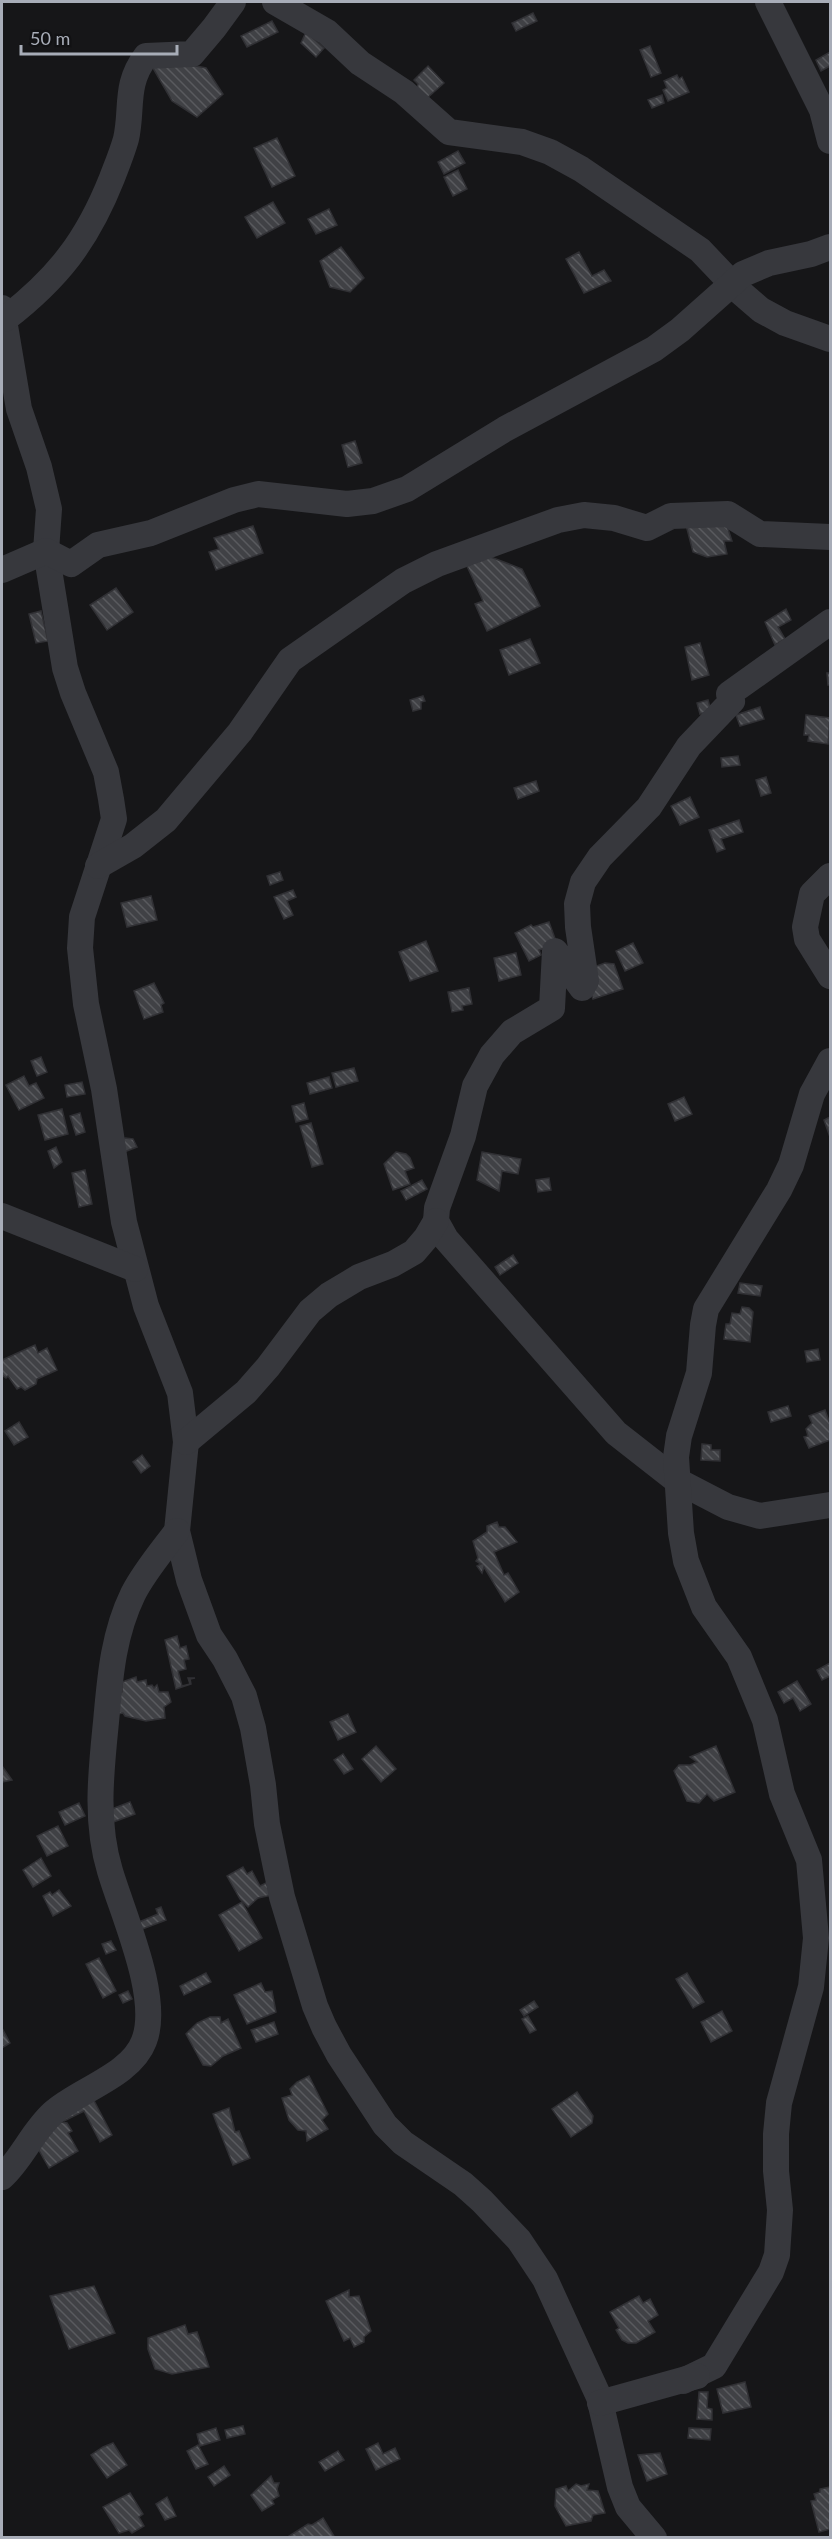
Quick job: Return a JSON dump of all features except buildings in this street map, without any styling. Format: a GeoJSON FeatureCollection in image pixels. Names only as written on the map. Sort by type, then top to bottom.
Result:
{"type":"FeatureCollection","features":[{"type":"Feature","properties":{"kind":"street"},"geometry":{"type":"LineString","coordinates":[[233,2],[192,54],[146,56],[129,90],[126,136],[121,158],[99,210],[79,246],[51,279],[3,314],[19,409],[39,466],[49,509],[46,551],[65,668],[72,693],[106,772],[114,819],[82,917],[80,948],[86,1004],[104,1089],[124,1222],[135,1269],[180,1394],[186,1442],[177,1531],[189,1580],[209,1635],[225,1659],[244,1696],[253,1728],[267,1824],[282,1897],[315,2006],[344,2063],[385,2125],[403,2142],[463,2184],[519,2240],[545,2279],[581,2354],[600,2403],[620,2487],[628,2507],[654,2538]]}},
{"type":"Feature","properties":{"kind":"street"},"geometry":{"type":"LineString","coordinates":[[276,2],[327,32],[360,63],[404,92],[449,132],[522,142],[581,169],[700,250],[731,283],[761,309],[785,323],[831,339]]}},
{"type":"Feature","properties":{"kind":"street"},"geometry":{"type":"LineString","coordinates":[[768,2],[822,110],[831,141]]}},
{"type":"Feature","properties":{"kind":"street"},"geometry":{"type":"LineString","coordinates":[[46,551],[71,564],[98,545],[151,533],[234,500],[258,494],[347,504],[388,496],[407,489],[504,429],[654,349],[680,330],[731,283],[754,268],[831,247]]}},
{"type":"Feature","properties":{"kind":"street"},"geometry":{"type":"LineString","coordinates":[[98,867],[133,846],[166,820],[240,732],[290,660],[403,581],[437,564],[558,520],[584,515],[614,518],[647,528],[671,516],[728,514],[760,534],[831,537]]}},
{"type":"Feature","properties":{"kind":"street"},"geometry":{"type":"LineString","coordinates":[[2,570],[46,551]]}},
{"type":"Feature","properties":{"kind":"street"},"geometry":{"type":"LineString","coordinates":[[186,1442],[246,1392],[310,1311],[329,1295],[359,1277],[393,1264],[414,1252],[426,1238],[436,1221],[437,1208],[463,1136],[475,1086],[485,1065],[512,1032],[552,1008],[555,951],[582,988],[586,981],[577,904],[583,882],[600,857],[649,807],[688,746],[732,701],[729,694],[831,622]]}},
{"type":"Feature","properties":{"kind":"street"},"geometry":{"type":"LineString","coordinates":[[831,876],[812,894],[805,927],[807,939],[831,976]]}},
{"type":"Feature","properties":{"kind":"street"},"geometry":{"type":"LineString","coordinates":[[600,2403],[683,2381],[714,2366],[771,2272],[777,2255],[780,2210],[776,2152],[779,2103],[811,1987],[816,1938],[809,1860],[782,1794],[765,1720],[757,1698],[739,1657],[704,1607],[686,1561],[681,1533],[676,1457],[679,1436],[699,1374],[706,1309],[779,1190],[791,1165],[812,1094],[831,1061]]}},
{"type":"Feature","properties":{"kind":"street"},"geometry":{"type":"LineString","coordinates":[[2,1216],[135,1269]]}},
{"type":"Feature","properties":{"kind":"street"},"geometry":{"type":"LineString","coordinates":[[436,1221],[446,1239],[616,1433],[676,1480],[728,1507],[760,1516],[831,1505]]}},
{"type":"Feature","properties":{"kind":"street"},"geometry":{"type":"LineString","coordinates":[[2,2176],[39,2126],[54,2111],[117,2072],[136,2055],[149,2027],[144,1981],[103,1843],[100,1814],[102,1759],[115,1644],[133,1594],[177,1531]]}}]}
